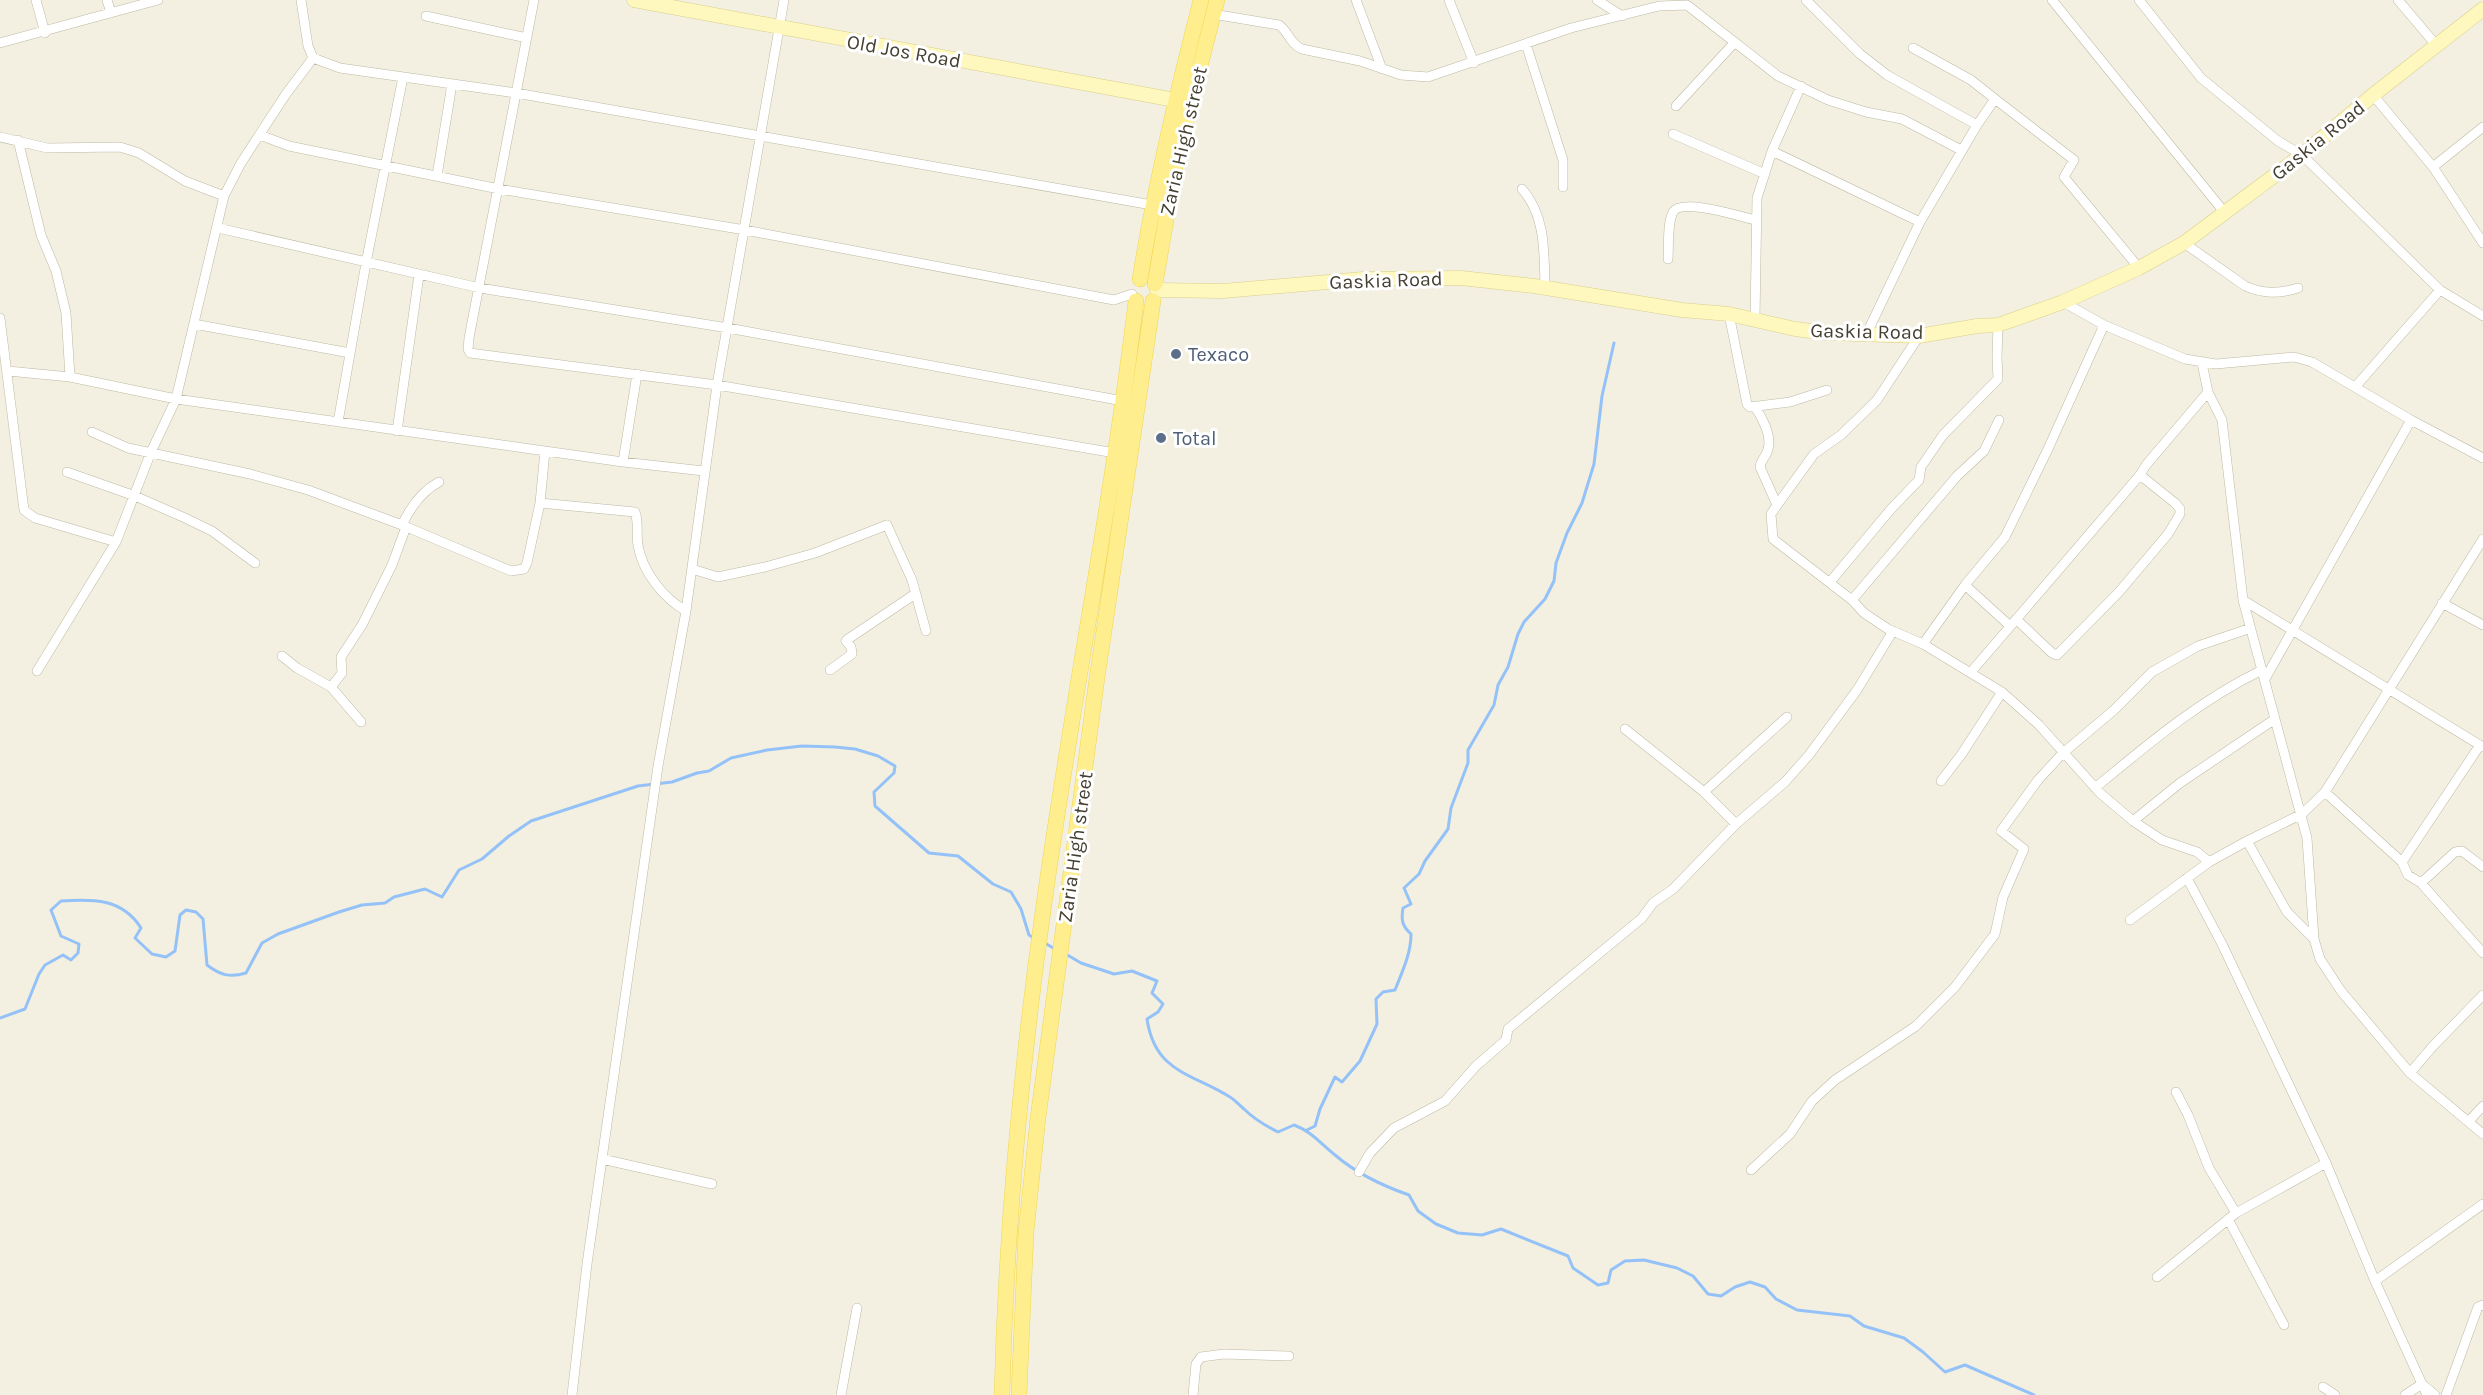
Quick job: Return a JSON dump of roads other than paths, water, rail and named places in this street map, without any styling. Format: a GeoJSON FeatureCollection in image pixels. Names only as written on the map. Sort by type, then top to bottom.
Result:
{"type":"FeatureCollection","features":[{"type":"Feature","properties":{"kind":"main road","name":"Old Jos Road"},"geometry":{"type":"LineString","coordinates":[[634,0],[1175,100]]}},
{"type":"Feature","properties":{"kind":"main road","name":"Zaria High street"},"geometry":{"type":"LineString","coordinates":[[1151,288],[1152,205],[1175,100],[1201,0]]}},
{"type":"Feature","properties":{"kind":"main road","name":"Zaria High street"},"geometry":{"type":"LineString","coordinates":[[1019,1395],[1026,1232],[1038,1118],[1151,288],[1177,156],[1215,7]]}},
{"type":"Feature","properties":{"kind":"main road","name":"Gaskia Road"},"geometry":{"type":"LineString","coordinates":[[1151,288],[1223,291],[1338,281],[1420,277],[1461,278],[1545,288],[1683,310],[1729,314],[1795,329],[1866,335],[1919,336],[1977,326],[1998,325],[2063,302],[2139,268],[2184,243],[2302,155],[2373,95],[2483,9]]}},
{"type":"Feature","properties":{"kind":"main road"},"geometry":{"type":"LineString","coordinates":[[1133,285],[1151,288],[1148,304],[1134,297],[1133,285]]}},
{"type":"Feature","properties":{"kind":"main road","name":"Zaria High street"},"geometry":{"type":"LineString","coordinates":[[1002,1395],[1018,1119],[1033,994],[1044,903],[1123,401],[1134,297]]}},
{"type":"Feature","properties":{"kind":"street"},"geometry":{"type":"LineString","coordinates":[[36,0],[45,33]]}},
{"type":"Feature","properties":{"kind":"street"},"geometry":{"type":"LineString","coordinates":[[107,0],[111,13]]}},
{"type":"Feature","properties":{"kind":"street"},"geometry":{"type":"LineString","coordinates":[[0,43],[45,33],[158,0]]}},
{"type":"Feature","properties":{"kind":"street"},"geometry":{"type":"LineString","coordinates":[[301,0],[308,46],[313,58],[340,68],[516,93],[1152,205]]}},
{"type":"Feature","properties":{"kind":"street"},"geometry":{"type":"LineString","coordinates":[[534,0],[468,344],[470,353],[717,385],[1115,453]]}},
{"type":"Feature","properties":{"kind":"street"},"geometry":{"type":"LineString","coordinates":[[572,1395],[602,1159],[658,766],[686,611],[717,385],[784,0]]}},
{"type":"Feature","properties":{"kind":"street"},"geometry":{"type":"LineString","coordinates":[[1356,0],[1382,69]]}},
{"type":"Feature","properties":{"kind":"street"},"geometry":{"type":"LineString","coordinates":[[1449,0],[1474,63]]}},
{"type":"Feature","properties":{"kind":"street"},"geometry":{"type":"LineString","coordinates":[[1597,0],[1622,16]]}},
{"type":"Feature","properties":{"kind":"street"},"geometry":{"type":"LineString","coordinates":[[1806,0],[1860,54],[1887,75],[1977,125]]}},
{"type":"Feature","properties":{"kind":"street"},"geometry":{"type":"LineString","coordinates":[[2052,0],[2225,213]]}},
{"type":"Feature","properties":{"kind":"street"},"geometry":{"type":"LineString","coordinates":[[2139,0],[2201,78],[2278,141],[2302,155],[2440,290],[2483,316]]}},
{"type":"Feature","properties":{"kind":"street"},"geometry":{"type":"LineString","coordinates":[[2398,0],[2437,46]]}},
{"type":"Feature","properties":{"kind":"street"},"geometry":{"type":"LineString","coordinates":[[1215,7],[1279,24],[1296,47],[1360,61],[1401,75],[1428,77],[1571,28],[1622,16],[1659,3],[1687,5],[1778,76],[1828,100],[1866,112],[1902,119],[1961,150]]}},
{"type":"Feature","properties":{"kind":"street"},"geometry":{"type":"LineString","coordinates":[[426,16],[527,38]]}},
{"type":"Feature","properties":{"kind":"street"},"geometry":{"type":"LineString","coordinates":[[1676,106],[1735,42]]}},
{"type":"Feature","properties":{"kind":"street"},"geometry":{"type":"LineString","coordinates":[[1526,44],[1563,160],[1563,187]]}},
{"type":"Feature","properties":{"kind":"street"},"geometry":{"type":"LineString","coordinates":[[1913,48],[1971,80],[2074,160],[2064,177],[2139,268]]}},
{"type":"Feature","properties":{"kind":"street"},"geometry":{"type":"LineString","coordinates":[[37,672],[116,542],[151,453],[176,399],[224,196],[241,163],[286,94],[313,58]]}},
{"type":"Feature","properties":{"kind":"street"},"geometry":{"type":"LineString","coordinates":[[338,422],[366,263],[404,77]]}},
{"type":"Feature","properties":{"kind":"street"},"geometry":{"type":"LineString","coordinates":[[437,176],[452,84]]}},
{"type":"Feature","properties":{"kind":"street"},"geometry":{"type":"LineString","coordinates":[[1755,319],[1756,198],[1762,175],[1765,174],[1772,151],[1801,86]]}},
{"type":"Feature","properties":{"kind":"street"},"geometry":{"type":"LineString","coordinates":[[2373,95],[2433,167],[2483,243]]}},
{"type":"Feature","properties":{"kind":"street"},"geometry":{"type":"LineString","coordinates":[[1866,335],[1920,222],[1961,150],[1995,99]]}},
{"type":"Feature","properties":{"kind":"street"},"geometry":{"type":"LineString","coordinates":[[2433,167],[2483,127]]}},
{"type":"Feature","properties":{"kind":"street"},"geometry":{"type":"LineString","coordinates":[[1673,134],[1765,174]]}},
{"type":"Feature","properties":{"kind":"street"},"geometry":{"type":"LineString","coordinates":[[260,135],[289,146],[499,189],[745,230],[1114,300],[1134,297]]}},
{"type":"Feature","properties":{"kind":"street"},"geometry":{"type":"LineString","coordinates":[[0,137],[47,148],[120,147],[139,153],[185,181],[224,196]]}},
{"type":"Feature","properties":{"kind":"street"},"geometry":{"type":"LineString","coordinates":[[18,140],[41,235],[56,272],[66,313],[70,377]]}},
{"type":"Feature","properties":{"kind":"street"},"geometry":{"type":"LineString","coordinates":[[1772,151],[1920,222]]}},
{"type":"Feature","properties":{"kind":"street"},"geometry":{"type":"LineString","coordinates":[[1522,189],[1532,201],[1538,214],[1542,233],[1545,288]]}},
{"type":"Feature","properties":{"kind":"street"},"geometry":{"type":"LineString","coordinates":[[1668,259],[1671,218],[1674,210],[1679,207],[1694,206],[1755,220]]}},
{"type":"Feature","properties":{"kind":"street"},"geometry":{"type":"LineString","coordinates":[[218,228],[480,288],[728,328],[1123,401]]}},
{"type":"Feature","properties":{"kind":"street"},"geometry":{"type":"LineString","coordinates":[[2184,243],[2250,289],[2285,292],[2298,288]]}},
{"type":"Feature","properties":{"kind":"street"},"geometry":{"type":"LineString","coordinates":[[397,431],[419,275]]}},
{"type":"Feature","properties":{"kind":"street"},"geometry":{"type":"LineString","coordinates":[[2356,386],[2440,290]]}},
{"type":"Feature","properties":{"kind":"street"},"geometry":{"type":"LineString","coordinates":[[2063,302],[2104,325],[2185,359],[2216,364],[2294,357],[2312,362],[2411,420],[2483,458]]}},
{"type":"Feature","properties":{"kind":"street"},"geometry":{"type":"LineString","coordinates":[[1729,314],[1746,402],[1750,407],[1790,402],[1827,390]]}},
{"type":"Feature","properties":{"kind":"street"},"geometry":{"type":"LineString","coordinates":[[0,318],[24,510],[35,518],[116,542]]}},
{"type":"Feature","properties":{"kind":"street"},"geometry":{"type":"LineString","coordinates":[[194,324],[350,353]]}},
{"type":"Feature","properties":{"kind":"street"},"geometry":{"type":"LineString","coordinates":[[1830,582],[1891,508],[1919,480],[1921,467],[1944,435],[1998,379],[1998,325]]}},
{"type":"Feature","properties":{"kind":"street"},"geometry":{"type":"LineString","coordinates":[[1923,644],[1965,585],[2005,537],[2048,450],[2104,325]]}},
{"type":"Feature","properties":{"kind":"street"},"geometry":{"type":"LineString","coordinates":[[1919,336],[1877,400],[1841,435],[1814,454],[1771,514],[1773,539],[1830,582],[1864,613],[1893,631],[1923,644],[2002,692],[2039,724],[2095,788],[2133,821],[2162,840],[2197,852],[2209,862]]}},
{"type":"Feature","properties":{"kind":"street"},"geometry":{"type":"LineString","coordinates":[[2202,363],[2208,392],[2222,420],[2243,600],[2307,838],[2314,939],[2320,959],[2340,991],[2410,1073],[2483,1134]]}},
{"type":"Feature","properties":{"kind":"street"},"geometry":{"type":"LineString","coordinates":[[8,371],[70,377],[176,399],[397,431],[704,471]]}},
{"type":"Feature","properties":{"kind":"street"},"geometry":{"type":"LineString","coordinates":[[623,462],[638,374]]}},
{"type":"Feature","properties":{"kind":"street"},"geometry":{"type":"LineString","coordinates":[[1971,672],[2208,392]]}},
{"type":"Feature","properties":{"kind":"street"},"geometry":{"type":"LineString","coordinates":[[1755,406],[1761,415],[1769,438],[1769,448],[1760,467],[1778,505]]}},
{"type":"Feature","properties":{"kind":"street"},"geometry":{"type":"LineString","coordinates":[[1852,600],[1957,476],[1984,451],[1999,420]]}},
{"type":"Feature","properties":{"kind":"street"},"geometry":{"type":"LineString","coordinates":[[2095,788],[2191,711],[2237,682],[2263,674],[2293,629],[2411,420]]}},
{"type":"Feature","properties":{"kind":"street"},"geometry":{"type":"LineString","coordinates":[[92,432],[128,448],[278,481],[404,526],[503,569],[521,570],[527,563],[540,503],[545,452]]}},
{"type":"Feature","properties":{"kind":"street"},"geometry":{"type":"LineString","coordinates":[[67,472],[135,495],[212,531],[255,563]]}},
{"type":"Feature","properties":{"kind":"street"},"geometry":{"type":"LineString","coordinates":[[1965,585],[2057,655],[2120,592],[2168,534],[2180,513],[2175,503],[2140,475]]}},
{"type":"Feature","properties":{"kind":"street"},"geometry":{"type":"LineString","coordinates":[[330,687],[342,673],[342,657],[362,625],[392,565],[404,526],[416,502],[431,486],[439,482]]}},
{"type":"Feature","properties":{"kind":"street"},"geometry":{"type":"LineString","coordinates":[[540,503],[635,512],[638,545],[647,567],[668,599],[686,611]]}},
{"type":"Feature","properties":{"kind":"street"},"geometry":{"type":"LineString","coordinates":[[692,569],[718,577],[765,567],[815,553],[887,525],[912,580],[926,631]]}},
{"type":"Feature","properties":{"kind":"street"},"geometry":{"type":"LineString","coordinates":[[2130,920],[2209,862],[2302,814],[2325,792],[2483,539]]}},
{"type":"Feature","properties":{"kind":"street"},"geometry":{"type":"LineString","coordinates":[[830,670],[852,654],[851,647],[846,641],[915,594]]}},
{"type":"Feature","properties":{"kind":"street"},"geometry":{"type":"LineString","coordinates":[[2243,600],[2481,746],[2402,862]]}},
{"type":"Feature","properties":{"kind":"street"},"geometry":{"type":"LineString","coordinates":[[2442,603],[2483,625]]}},
{"type":"Feature","properties":{"kind":"street"},"geometry":{"type":"LineString","coordinates":[[1751,1170],[1790,1134],[1812,1101],[1835,1080],[1916,1026],[1932,1012],[1985,950],[1995,934],[2003,897],[2024,849],[2001,831],[2038,780],[2063,753],[2114,710],[2152,672],[2198,646],[2251,628]]}},
{"type":"Feature","properties":{"kind":"street"},"geometry":{"type":"LineString","coordinates":[[1359,1172],[1370,1153],[1394,1128],[1445,1101],[1476,1066],[1506,1040],[1508,1029],[1642,918],[1653,903],[1673,889],[1736,824],[1785,782],[1809,755],[1857,690],[1893,631]]}},
{"type":"Feature","properties":{"kind":"street"},"geometry":{"type":"LineString","coordinates":[[282,656],[297,668],[330,687],[361,722]]}},
{"type":"Feature","properties":{"kind":"street"},"geometry":{"type":"LineString","coordinates":[[1941,782],[2002,692]]}},
{"type":"Feature","properties":{"kind":"street"},"geometry":{"type":"LineString","coordinates":[[1704,792],[1786,717]]}},
{"type":"Feature","properties":{"kind":"street"},"geometry":{"type":"LineString","coordinates":[[2133,821],[2180,783],[2275,719]]}},
{"type":"Feature","properties":{"kind":"street"},"geometry":{"type":"LineString","coordinates":[[1625,729],[1704,792],[1736,824]]}},
{"type":"Feature","properties":{"kind":"street"},"geometry":{"type":"LineString","coordinates":[[2325,792],[2402,862],[2408,875],[2421,883],[2483,953]]}},
{"type":"Feature","properties":{"kind":"street"},"geometry":{"type":"LineString","coordinates":[[2247,841],[2287,912],[2314,939]]}},
{"type":"Feature","properties":{"kind":"street"},"geometry":{"type":"LineString","coordinates":[[2421,883],[2455,852],[2462,851],[2483,867]]}},
{"type":"Feature","properties":{"kind":"street"},"geometry":{"type":"LineString","coordinates":[[2187,878],[2222,944],[2326,1163],[2375,1281],[2427,1395]]}},
{"type":"Feature","properties":{"kind":"street"},"geometry":{"type":"LineString","coordinates":[[2410,1073],[2483,995]]}},
{"type":"Feature","properties":{"kind":"street"},"geometry":{"type":"LineString","coordinates":[[2176,1092],[2188,1115],[2209,1168],[2284,1325]]}},
{"type":"Feature","properties":{"kind":"street"},"geometry":{"type":"LineString","coordinates":[[2469,1121],[2483,1106]]}},
{"type":"Feature","properties":{"kind":"street"},"geometry":{"type":"LineString","coordinates":[[602,1159],[712,1184]]}},
{"type":"Feature","properties":{"kind":"street"},"geometry":{"type":"LineString","coordinates":[[2157,1277],[2232,1216],[2326,1163]]}},
{"type":"Feature","properties":{"kind":"street"},"geometry":{"type":"LineString","coordinates":[[2375,1281],[2483,1204]]}},
{"type":"Feature","properties":{"kind":"street"},"geometry":{"type":"LineString","coordinates":[[2446,1395],[2478,1307],[2483,1305]]}},
{"type":"Feature","properties":{"kind":"street"},"geometry":{"type":"LineString","coordinates":[[841,1395],[857,1308]]}},
{"type":"Feature","properties":{"kind":"street"},"geometry":{"type":"LineString","coordinates":[[1194,1395],[1196,1364],[1201,1357],[1224,1354],[1289,1356]]}},
{"type":"Feature","properties":{"kind":"street"},"geometry":{"type":"LineString","coordinates":[[2405,1395],[2422,1384]]}},
{"type":"Feature","properties":{"kind":"street"},"geometry":{"type":"LineString","coordinates":[[2422,1384],[2434,1395]]}},
{"type":"Feature","properties":{"kind":"street"},"geometry":{"type":"LineString","coordinates":[[2323,1387],[2335,1395]]}},
{"type":"Feature","properties":{"kind":"waterway"},"geometry":{"type":"LineString","coordinates":[[1307,1130],[1315,1126],[1335,1077],[1342,1082],[1360,1061],[1377,1024],[1376,999],[1383,992],[1395,990],[1403,970],[1411,934],[1402,919],[1403,908],[1411,904],[1404,888],[1419,874],[1425,861],[1448,829],[1451,808],[1468,763],[1468,750],[1494,705],[1498,685],[1508,667],[1524,622],[1545,599],[1554,581],[1556,563],[1567,533],[1582,503],[1594,464],[1602,396],[1614,343]]}},
{"type":"Feature","properties":{"kind":"waterway"},"geometry":{"type":"LineString","coordinates":[[0,1018],[25,1009],[45,965],[63,955],[71,960],[78,953],[79,944],[61,936],[51,910],[61,901],[84,900],[106,902],[116,906],[133,918],[141,928],[135,938],[152,954],[166,957],[175,951],[180,915],[186,910],[196,912],[203,919],[207,965],[225,975],[240,975],[246,973],[262,943],[278,934],[339,912],[362,905],[385,903],[394,897],[425,889],[442,897],[459,870],[482,859],[531,821],[638,786],[672,782],[709,771],[731,758],[767,750],[802,746],[855,749],[878,756],[895,766],[894,773],[874,792],[875,806],[929,853],[958,856],[993,884],[1011,892],[1021,909],[1029,935],[1034,938]]}},
{"type":"Feature","properties":{"kind":"waterway"},"geometry":{"type":"LineString","coordinates":[[1043,942],[1055,949]]}},
{"type":"Feature","properties":{"kind":"waterway"},"geometry":{"type":"LineString","coordinates":[[1064,953],[1081,963],[1114,974],[1132,971],[1157,981],[1152,993],[1163,1004],[1158,1012],[1147,1019],[1151,1037],[1158,1051],[1167,1061],[1189,1076],[1230,1097],[1256,1119],[1278,1132],[1294,1125],[1306,1131],[1343,1162],[1380,1183],[1409,1195],[1418,1211],[1436,1224],[1458,1233],[1482,1235],[1501,1229],[1568,1256],[1573,1268],[1598,1285],[1608,1283],[1611,1270],[1625,1261],[1644,1260],[1677,1268],[1693,1276],[1708,1294],[1721,1296],[1735,1287],[1750,1282],[1765,1287],[1776,1299],[1797,1310],[1850,1316],[1864,1326],[1904,1338],[1945,1372],[1965,1365],[2034,1395]]}},
{"type":"Feature","properties":{"kind":"place","name":"Texaco"},"geometry":{"type":"Point","coordinates":[1176,354]}},
{"type":"Feature","properties":{"kind":"place","name":"Total"},"geometry":{"type":"Point","coordinates":[1161,438]}}]}
